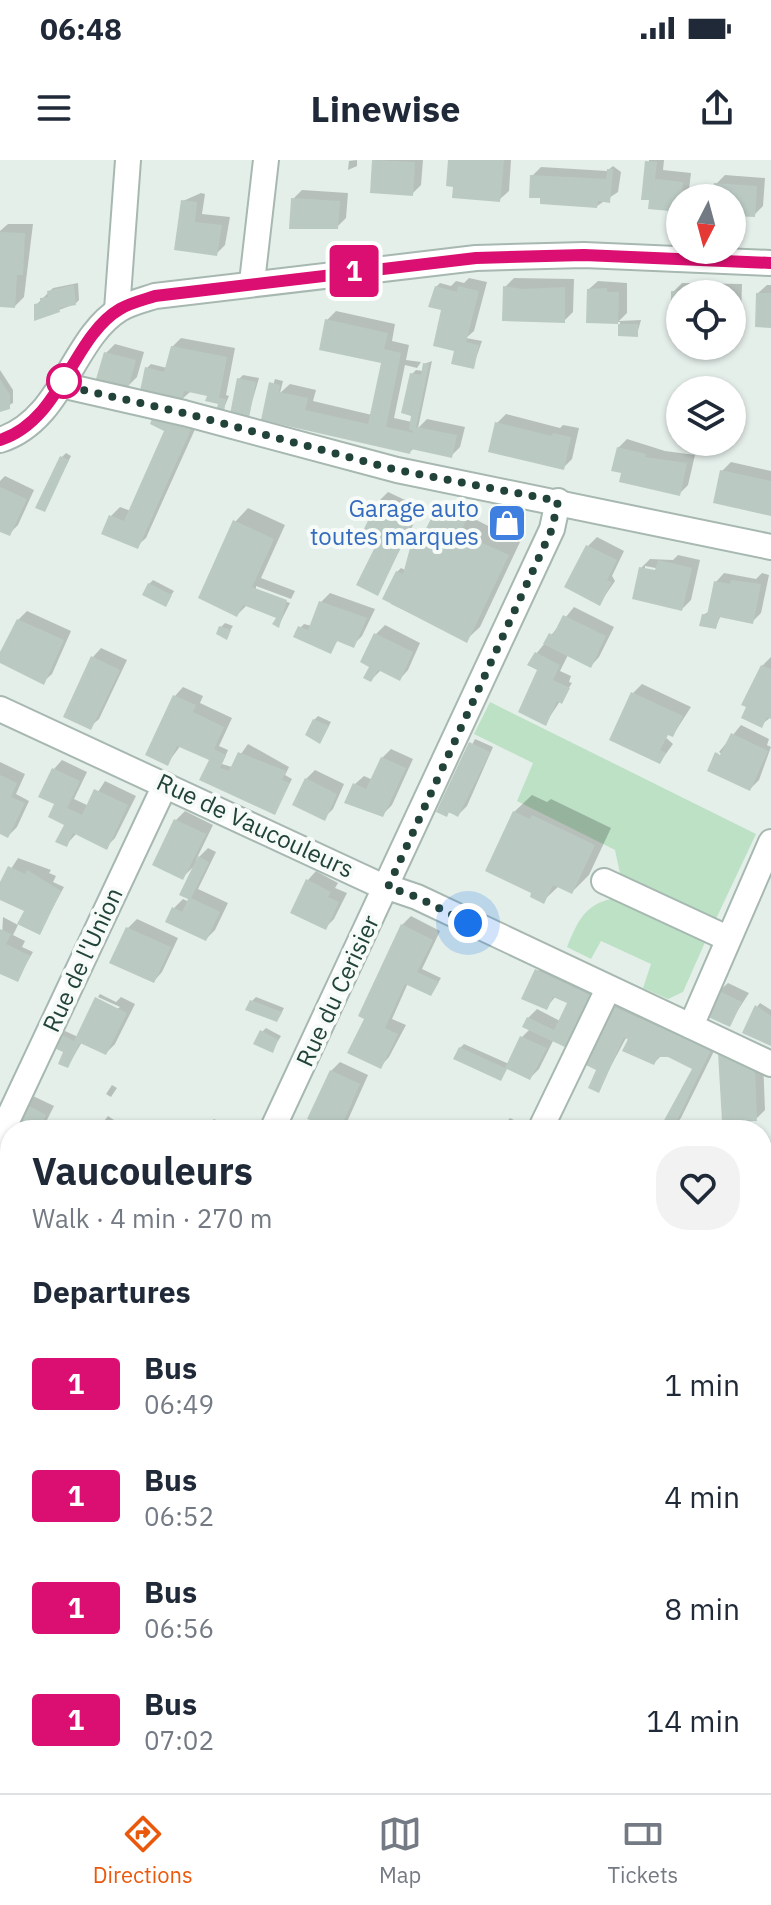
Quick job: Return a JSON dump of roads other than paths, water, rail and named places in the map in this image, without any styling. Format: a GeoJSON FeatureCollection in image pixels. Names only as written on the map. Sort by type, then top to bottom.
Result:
{"type":"FeatureCollection","features":[{"type":"Feature","properties":{"kind":"street"},"geometry":{"type":"LineString","coordinates":[[117,310],[128,160]]}},
{"type":"Feature","properties":{"kind":"street"},"geometry":{"type":"LineString","coordinates":[[252,282],[266,160]]}},
{"type":"Feature","properties":{"kind":"street"},"geometry":{"type":"LineString","coordinates":[[0,440],[31,423],[86,346],[117,310],[155,296],[252,282],[507,257],[584,255],[771,263]]}},
{"type":"Feature","properties":{"kind":"street"},"geometry":{"type":"LineString","coordinates":[[61,385],[184,413],[397,470],[771,547]]}},
{"type":"Feature","properties":{"kind":"street","name":"Rue du Cerisier"},"geometry":{"type":"LineString","coordinates":[[277,1120],[388,887],[552,529],[558,501]]}},
{"type":"Feature","properties":{"kind":"street","name":"Rue de Vaucouleurs"},"geometry":{"type":"LineString","coordinates":[[0,709],[388,887],[417,897],[771,1064]]}},
{"type":"Feature","properties":{"kind":"street","name":"Rue de l'Union"},"geometry":{"type":"LineString","coordinates":[[8,1120],[165,785]]}},
{"type":"Feature","properties":{"kind":"street"},"geometry":{"type":"LineString","coordinates":[[691,1026],[771,842]]}},
{"type":"Feature","properties":{"kind":"street"},"geometry":{"type":"LineString","coordinates":[[604,881],[727,938]]}},
{"type":"Feature","properties":{"kind":"street"},"geometry":{"type":"LineString","coordinates":[[545,1120],[608,989]]}},
{"type":"Feature","properties":{"kind":"street"},"geometry":{"type":"LineString","coordinates":[[771,1064],[771,1075]]}},
{"type":"Feature","properties":{"kind":"place","name":"Garage auto toutes marques"},"geometry":{"type":"Point","coordinates":[507,523]}}]}
